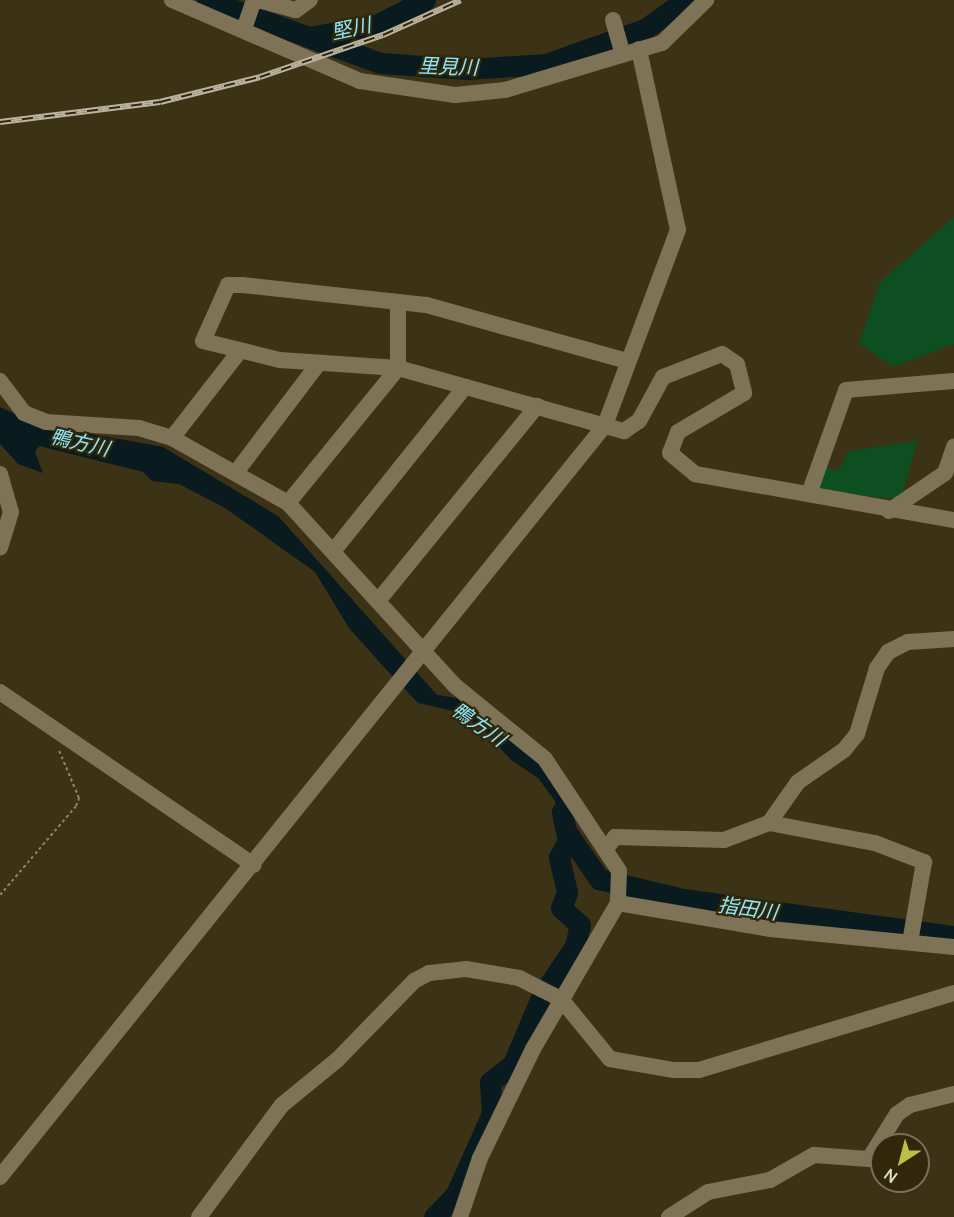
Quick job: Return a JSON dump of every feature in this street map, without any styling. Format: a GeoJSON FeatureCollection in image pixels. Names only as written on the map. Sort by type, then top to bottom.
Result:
{"type":"FeatureCollection","features":[{"type":"Feature","properties":{"kind":"street"},"geometry":{"type":"LineString","coordinates":[[172,0],[244,29],[360,81],[455,95],[505,90],[662,43],[706,0]]}},
{"type":"Feature","properties":{"kind":"street"},"geometry":{"type":"LineString","coordinates":[[244,29],[256,0],[297,10],[310,0]]}},
{"type":"Feature","properties":{"kind":"street"},"geometry":{"type":"LineString","coordinates":[[0,1177],[366,726],[605,424],[678,230],[631,52],[613,20]]}},
{"type":"Feature","properties":{"kind":"street"},"geometry":{"type":"LineString","coordinates":[[627,361],[426,305],[398,304],[228,285],[203,341],[239,352],[319,363],[398,368],[624,430],[639,421],[663,377],[722,354],[737,364],[744,393],[678,432],[670,453],[695,474],[889,511],[954,520]]}},
{"type":"Feature","properties":{"kind":"street"},"geometry":{"type":"LineString","coordinates":[[288,503],[398,368],[398,304]]}},
{"type":"Feature","properties":{"kind":"street"},"geometry":{"type":"LineString","coordinates":[[172,438],[239,352]]}},
{"type":"Feature","properties":{"kind":"street"},"geometry":{"type":"LineString","coordinates":[[237,471],[319,363]]}},
{"type":"Feature","properties":{"kind":"street"},"geometry":{"type":"LineString","coordinates":[[0,381],[24,413],[46,422],[139,428],[172,438],[237,471],[288,503],[334,549],[422,656],[454,686],[545,759],[620,871],[618,899],[556,996],[480,1158],[460,1217]]}},
{"type":"Feature","properties":{"kind":"street"},"geometry":{"type":"LineString","coordinates":[[809,494],[846,390],[954,381]]}},
{"type":"Feature","properties":{"kind":"street"},"geometry":{"type":"LineString","coordinates":[[334,549],[465,387]]}},
{"type":"Feature","properties":{"kind":"street"},"geometry":{"type":"LineString","coordinates":[[378,601],[537,406]]}},
{"type":"Feature","properties":{"kind":"street"},"geometry":{"type":"LineString","coordinates":[[889,511],[945,473],[954,447]]}},
{"type":"Feature","properties":{"kind":"street"},"geometry":{"type":"LineString","coordinates":[[0,474],[11,512],[0,547]]}},
{"type":"Feature","properties":{"kind":"street"},"geometry":{"type":"LineString","coordinates":[[769,823],[798,782],[844,750],[857,734],[877,668],[888,652],[908,642],[954,639]]}},
{"type":"Feature","properties":{"kind":"street"},"geometry":{"type":"LineString","coordinates":[[0,692],[49,728],[254,865]]}},
{"type":"Feature","properties":{"kind":"street"},"geometry":{"type":"LineString","coordinates":[[606,849],[615,837],[724,840],[769,823],[875,843],[924,861],[910,942]]}},
{"type":"Feature","properties":{"kind":"street"},"geometry":{"type":"LineString","coordinates":[[618,899],[771,929],[954,947]]}},
{"type":"Feature","properties":{"kind":"street"},"geometry":{"type":"LineString","coordinates":[[199,1217],[282,1105],[337,1060],[414,981],[429,973],[466,969],[519,978],[556,996],[609,1059],[699,1070],[954,993]]}},
{"type":"Feature","properties":{"kind":"street"},"geometry":{"type":"LineString","coordinates":[[669,1217],[708,1192],[770,1180],[814,1155],[869,1159],[897,1114],[910,1105],[954,1094]]}},
{"type":"Feature","properties":{"kind":"path"},"geometry":{"type":"LineString","coordinates":[[0,895],[79,798],[49,728]]}},
{"type":"Feature","properties":{"kind":"green space"},"geometry":{"type":"Polygon","coordinates":[[[954,217],[954,344],[893,367],[859,343],[880,282],[954,217]]]}},
{"type":"Feature","properties":{"kind":"green space"},"geometry":{"type":"Polygon","coordinates":[[[918,441],[900,500],[818,490],[821,467],[839,470],[848,451],[918,441]]]}},
{"type":"Feature","properties":{"kind":"water"},"geometry":{"type":"Polygon","coordinates":[[[0,407],[37,424],[163,447],[278,516],[437,695],[457,698],[539,764],[565,801],[573,837],[563,840],[555,801],[538,778],[511,760],[482,728],[453,711],[418,703],[349,628],[315,572],[225,508],[179,484],[152,481],[143,472],[39,446],[35,452],[43,473],[18,464],[0,444],[0,407]]]}},
{"type":"Feature","properties":{"kind":"waterway","name":"里見川"},"geometry":{"type":"LineString","coordinates":[[207,0],[380,63],[467,69],[546,64],[645,29],[685,0]]}},
{"type":"Feature","properties":{"kind":"waterway","name":"堅川"},"geometry":{"type":"LineString","coordinates":[[309,37],[376,25],[425,0]]}},
{"type":"Feature","properties":{"kind":"waterway","name":"鴨方川"},"geometry":{"type":"LineString","coordinates":[[434,1217],[456,1194],[492,1113],[490,1082],[513,1064],[542,995],[575,946],[580,925],[561,908],[567,892],[559,857],[568,841],[562,812]]}},
{"type":"Feature","properties":{"kind":"waterway","name":"指田川"},"geometry":{"type":"LineString","coordinates":[[568,834],[599,879],[683,899],[954,936]]}},
{"type":"Feature","properties":{"kind":"railway"},"geometry":{"type":"LineString","coordinates":[[0,122],[160,102],[260,77],[383,35],[461,0]]}}]}
